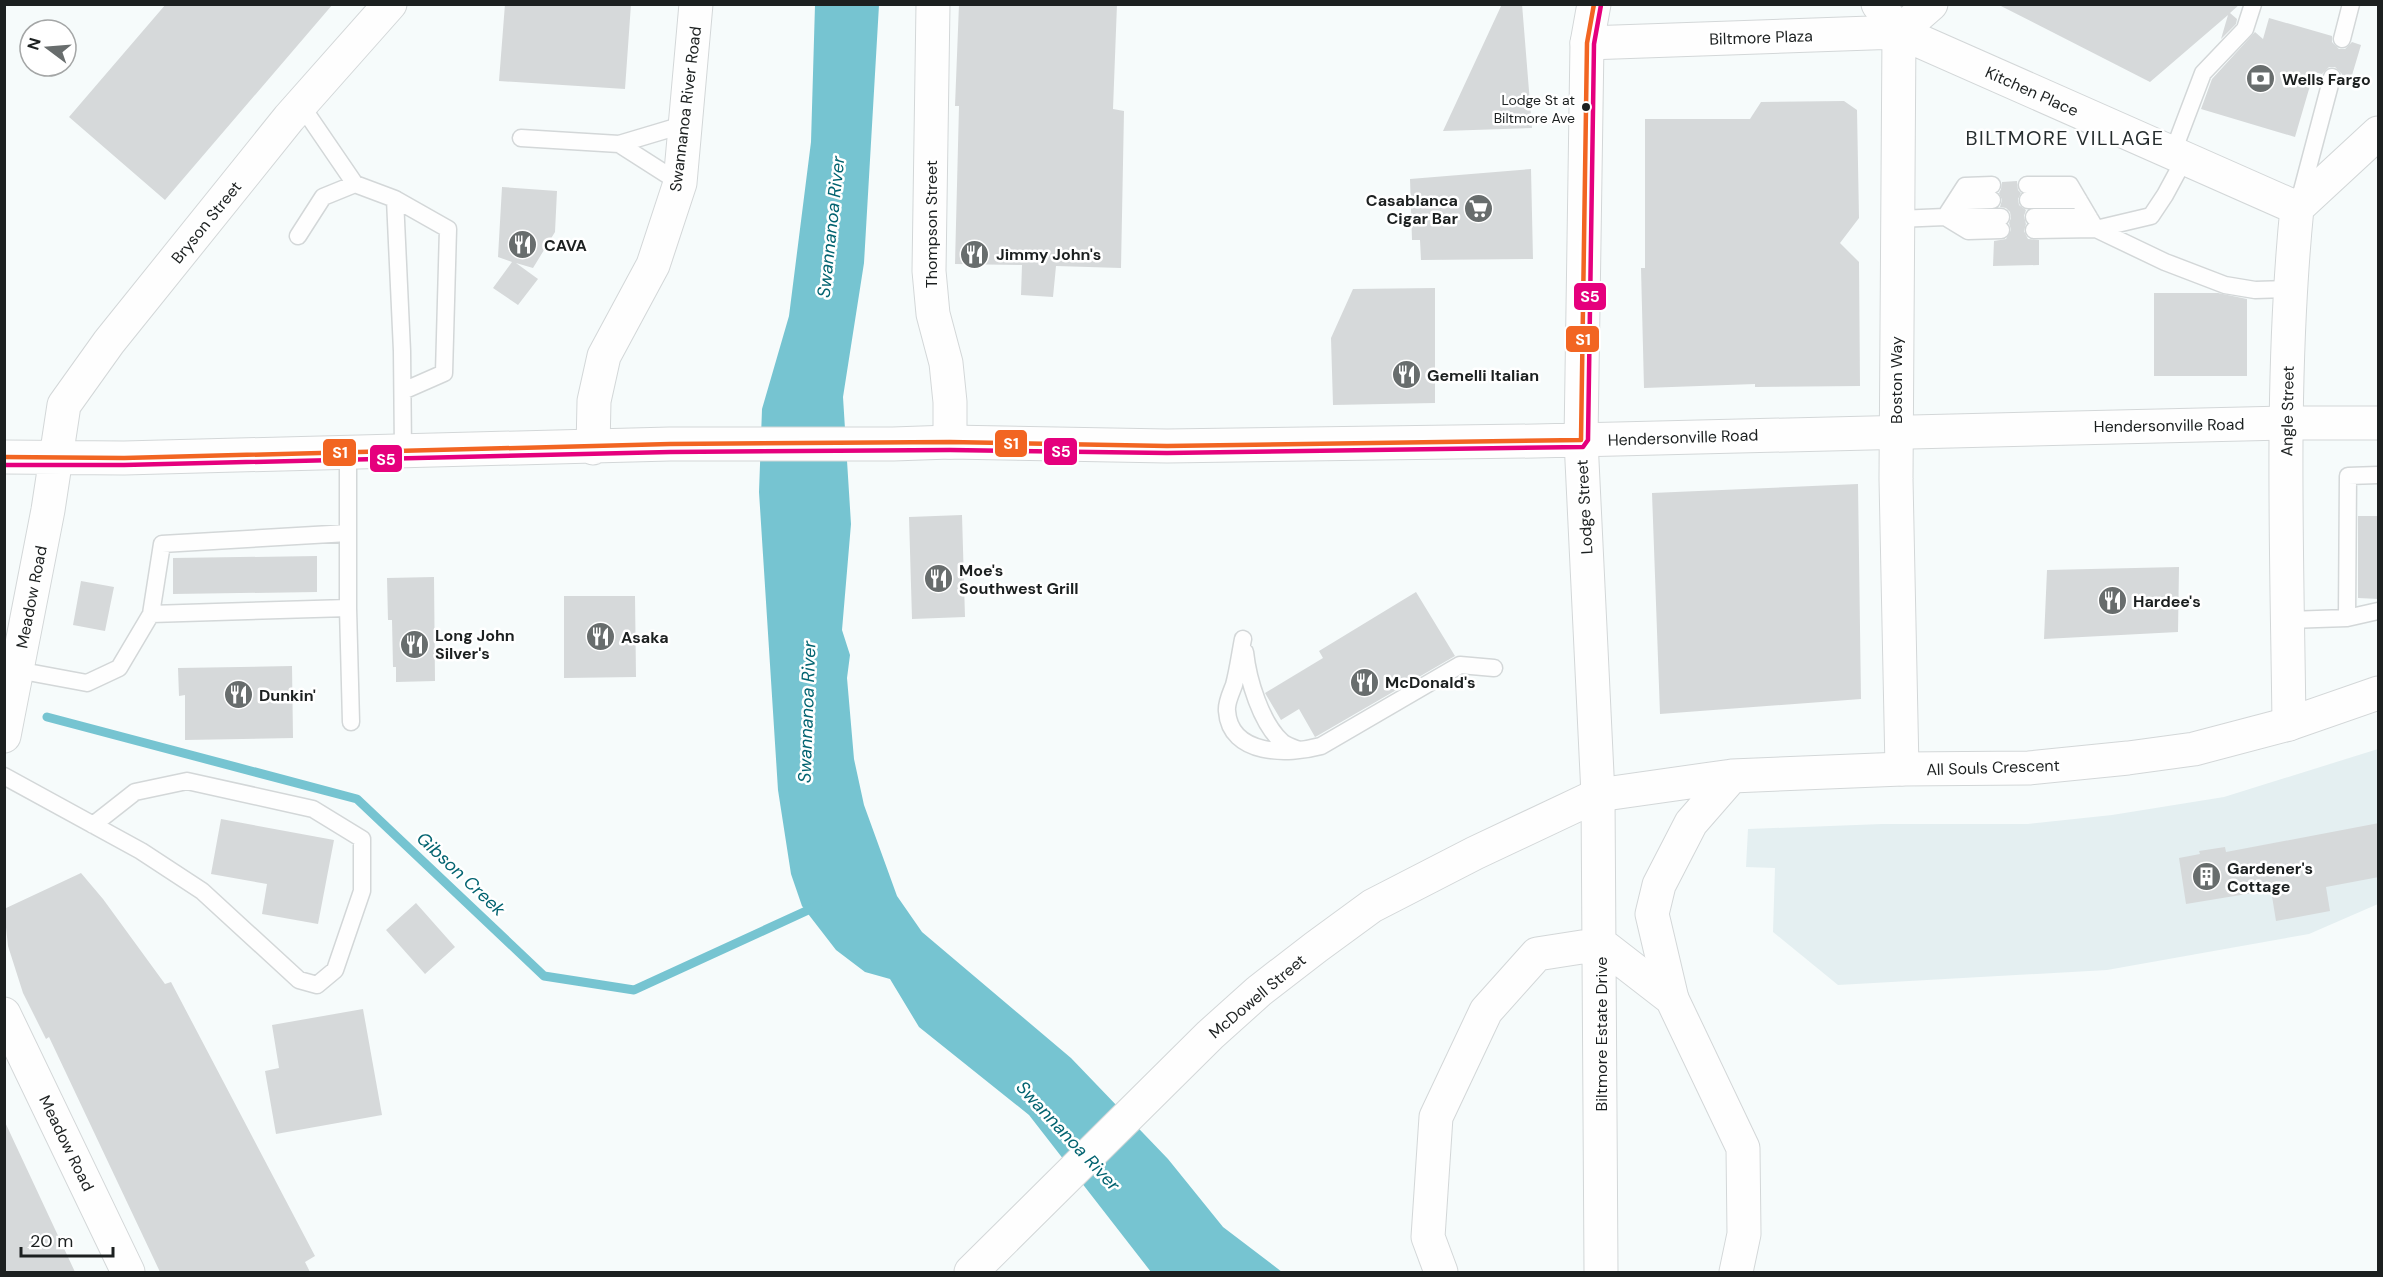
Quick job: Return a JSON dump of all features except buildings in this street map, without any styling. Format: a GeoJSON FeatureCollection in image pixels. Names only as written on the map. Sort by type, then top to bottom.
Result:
{"type":"FeatureCollection","features":[{"type":"Feature","properties":{"kind":"main road","name":"Bryson Street"},"geometry":{"type":"LineString","coordinates":[[56,458],[64,405],[109,342],[301,105],[390,4]]}},
{"type":"Feature","properties":{"kind":"main road","name":"Swannanoa River Road"},"geometry":{"type":"LineString","coordinates":[[592,448],[594,401],[604,356],[653,265],[680,183],[696,4]]}},
{"type":"Feature","properties":{"kind":"main road","name":"Thompson Street"},"geometry":{"type":"LineString","coordinates":[[933,4],[929,271],[933,314],[946,363],[950,402],[950,442]]}},
{"type":"Feature","properties":{"kind":"main road","name":"Lodge Street"},"geometry":{"type":"LineString","coordinates":[[1594,4],[1587,43],[1581,440],[1599,795]]}},
{"type":"Feature","properties":{"kind":"main road"},"geometry":{"type":"LineString","coordinates":[[1878,4],[1899,32],[1931,4]]}},
{"type":"Feature","properties":{"kind":"main road","name":"Biltmore Plaza"},"geometry":{"type":"LineString","coordinates":[[1587,43],[1899,32]]}},
{"type":"Feature","properties":{"kind":"main road","name":"Kitchen Place"},"geometry":{"type":"LineString","coordinates":[[1899,32],[2297,208]]}},
{"type":"Feature","properties":{"kind":"main road","name":"Boston Way"},"geometry":{"type":"LineString","coordinates":[[1899,32],[1896,431],[1902,770]]}},
{"type":"Feature","properties":{"kind":"main road"},"geometry":{"type":"LineString","coordinates":[[2297,208],[2379,133]]}},
{"type":"Feature","properties":{"kind":"main road","name":"Angle Street"},"geometry":{"type":"LineString","coordinates":[[2289,724],[2285,423],[2289,289],[2297,208]]}},
{"type":"Feature","properties":{"kind":"main road","name":"Hendersonville Road"},"geometry":{"type":"LineString","coordinates":[[4,457],[403,452],[670,444],[950,442],[1167,446],[1581,440],[1896,431],[2379,423]]}},
{"type":"Feature","properties":{"kind":"main road","name":"Meadow Road"},"geometry":{"type":"LineString","coordinates":[[4,736],[56,458]]}},
{"type":"Feature","properties":{"kind":"main road","name":"All Souls Crescent"},"geometry":{"type":"LineString","coordinates":[[1599,795],[1732,776],[2029,768],[2128,758],[2194,749],[2289,724],[2379,693]]}},
{"type":"Feature","properties":{"kind":"main road"},"geometry":{"type":"LineString","coordinates":[[1732,776],[1691,823],[1659,885],[1652,914],[1672,999],[1743,1148],[1744,1234],[1736,1272]]}},
{"type":"Feature","properties":{"kind":"main road","name":"McDowell Street"},"geometry":{"type":"LineString","coordinates":[[971,1272],[1210,1035],[1259,991],[1372,906],[1475,852],[1599,795]]}},
{"type":"Feature","properties":{"kind":"main road","name":"Biltmore Estate Drive"},"geometry":{"type":"LineString","coordinates":[[1599,795],[1601,1272]]}},
{"type":"Feature","properties":{"kind":"main road"},"geometry":{"type":"LineString","coordinates":[[1441,1272],[1428,1237],[1436,1117],[1486,1011],[1537,954],[1601,944],[1672,999]]}},
{"type":"Feature","properties":{"kind":"main road","name":"Meadow Road"},"geometry":{"type":"LineString","coordinates":[[4,1014],[129,1272]]}},
{"type":"Feature","properties":{"kind":"lane"},"geometry":{"type":"LineString","coordinates":[[2034,224],[2092,223],[2151,216],[2165,195],[2203,73],[2245,29],[2253,4]]}},
{"type":"Feature","properties":{"kind":"lane"},"geometry":{"type":"LineString","coordinates":[[2342,39],[2351,4]]}},
{"type":"Feature","properties":{"kind":"lane"},"geometry":{"type":"LineString","coordinates":[[2297,208],[2332,77]]}},
{"type":"Feature","properties":{"kind":"lane"},"geometry":{"type":"LineString","coordinates":[[301,105],[354,184],[395,199],[448,229],[444,373],[403,391]]}},
{"type":"Feature","properties":{"kind":"lane"},"geometry":{"type":"LineString","coordinates":[[520,138],[619,144],[686,124]]}},
{"type":"Feature","properties":{"kind":"lane"},"geometry":{"type":"LineString","coordinates":[[619,144],[680,183]]}},
{"type":"Feature","properties":{"kind":"lane"},"geometry":{"type":"LineString","coordinates":[[298,236],[323,197],[354,184]]}},
{"type":"Feature","properties":{"kind":"lane"},"geometry":{"type":"LineString","coordinates":[[2028,193],[2070,185],[2092,223],[2164,262],[2225,285],[2255,290],[2289,289]]}},
{"type":"Feature","properties":{"kind":"lane"},"geometry":{"type":"LineString","coordinates":[[1945,217],[1966,201],[1992,193]]}},
{"type":"Feature","properties":{"kind":"lane"},"geometry":{"type":"LineString","coordinates":[[395,199],[403,391],[403,452]]}},
{"type":"Feature","properties":{"kind":"lane"},"geometry":{"type":"LineString","coordinates":[[1898,219],[1945,217],[1968,231],[2001,224]]}},
{"type":"Feature","properties":{"kind":"lane"},"geometry":{"type":"LineString","coordinates":[[348,453],[351,722]]}},
{"type":"Feature","properties":{"kind":"lane"},"geometry":{"type":"LineString","coordinates":[[2348,618],[2349,476],[2379,475]]}},
{"type":"Feature","properties":{"kind":"lane"},"geometry":{"type":"LineString","coordinates":[[17,670],[87,683],[119,668],[151,614],[162,544],[348,533]]}},
{"type":"Feature","properties":{"kind":"lane"},"geometry":{"type":"LineString","coordinates":[[151,614],[348,608]]}},
{"type":"Feature","properties":{"kind":"lane"},"geometry":{"type":"LineString","coordinates":[[2288,620],[2348,618],[2379,611]]}},
{"type":"Feature","properties":{"kind":"lane"},"geometry":{"type":"LineString","coordinates":[[1302,751],[1284,744],[1275,734],[1255,696],[1248,677],[1244,639],[1226,709],[1229,725],[1239,739],[1265,750],[1302,751],[1321,746],[1460,665],[1494,668]]}},
{"type":"Feature","properties":{"kind":"lane"},"geometry":{"type":"LineString","coordinates":[[4,776],[93,825],[141,851],[202,891],[299,980],[317,985],[335,970],[362,891],[362,839],[313,809],[187,781],[135,792],[93,825]]}},
{"type":"Feature","properties":{"kind":"shaded area"},"geometry":{"type":"Polygon","coordinates":[[[2378,749],[2378,904],[2309,934],[2107,970],[1838,985],[1773,932],[1775,868],[1746,867],[1748,829],[1882,824],[2028,824],[2112,815],[2224,797],[2378,749]]]}},
{"type":"Feature","properties":{"kind":"water","name":"Swannanoa River"},"geometry":{"type":"Polygon","coordinates":[[[815,5],[879,5],[864,263],[843,397],[851,524],[842,630],[850,655],[847,678],[854,759],[864,805],[897,896],[922,932],[1071,1058],[1168,1159],[1223,1227],[1282,1272],[1151,1272],[1029,1115],[919,1027],[890,979],[865,972],[836,950],[802,906],[791,874],[778,790],[759,492],[762,409],[789,316],[811,142],[815,5]]]}},
{"type":"Feature","properties":{"kind":"waterway","name":"Gibson Creek"},"geometry":{"type":"LineString","coordinates":[[47,717],[357,799],[544,976],[634,990],[817,906]]}},
{"type":"Feature","properties":{"kind":"transit line","name":"S1"},"geometry":{"type":"LineString","coordinates":[[4,457],[124,458],[670,444],[950,442],[1167,446],[1581,440],[1587,43],[1594,4]]}},
{"type":"Feature","properties":{"kind":"transit line","name":"S5"},"geometry":{"type":"LineString","coordinates":[[4,465],[124,465],[670,452],[950,450],[1167,453],[1583,447],[1588,440],[1594,44],[1601,5]]}},
{"type":"Feature","properties":{"kind":"place","name":"Wells Fargo"},"geometry":{"type":"Point","coordinates":[2261,79]}},
{"type":"Feature","properties":{"kind":"place","name":"Lodge St at Biltmore Ave"},"geometry":{"type":"Point","coordinates":[1586,107]}},
{"type":"Feature","properties":{"kind":"place","name":"Casablanca Cigar Bar"},"geometry":{"type":"Point","coordinates":[1479,209]}},
{"type":"Feature","properties":{"kind":"place","name":"CAVA"},"geometry":{"type":"Point","coordinates":[523,245]}},
{"type":"Feature","properties":{"kind":"place","name":"Jimmy John's"},"geometry":{"type":"Point","coordinates":[975,254]}},
{"type":"Feature","properties":{"kind":"place","name":"Gemelli Italian"},"geometry":{"type":"Point","coordinates":[1406,375]}},
{"type":"Feature","properties":{"kind":"place","name":"Moe's Southwest Grill"},"geometry":{"type":"Point","coordinates":[938,579]}},
{"type":"Feature","properties":{"kind":"place","name":"Hardee's"},"geometry":{"type":"Point","coordinates":[2112,601]}},
{"type":"Feature","properties":{"kind":"place","name":"Asaka"},"geometry":{"type":"Point","coordinates":[600,637]}},
{"type":"Feature","properties":{"kind":"place","name":"Long John Silver's"},"geometry":{"type":"Point","coordinates":[414,644]}},
{"type":"Feature","properties":{"kind":"place","name":"McDonald's"},"geometry":{"type":"Point","coordinates":[1364,682]}},
{"type":"Feature","properties":{"kind":"place","name":"Dunkin'"},"geometry":{"type":"Point","coordinates":[238,695]}},
{"type":"Feature","properties":{"kind":"place","name":"Gardener's Cottage"},"geometry":{"type":"Point","coordinates":[2206,877]}},
{"type":"Feature","properties":{"kind":"district","name":"BILTMORE VILLAGE"},"geometry":{"type":"Point","coordinates":[2065,138]}}]}
